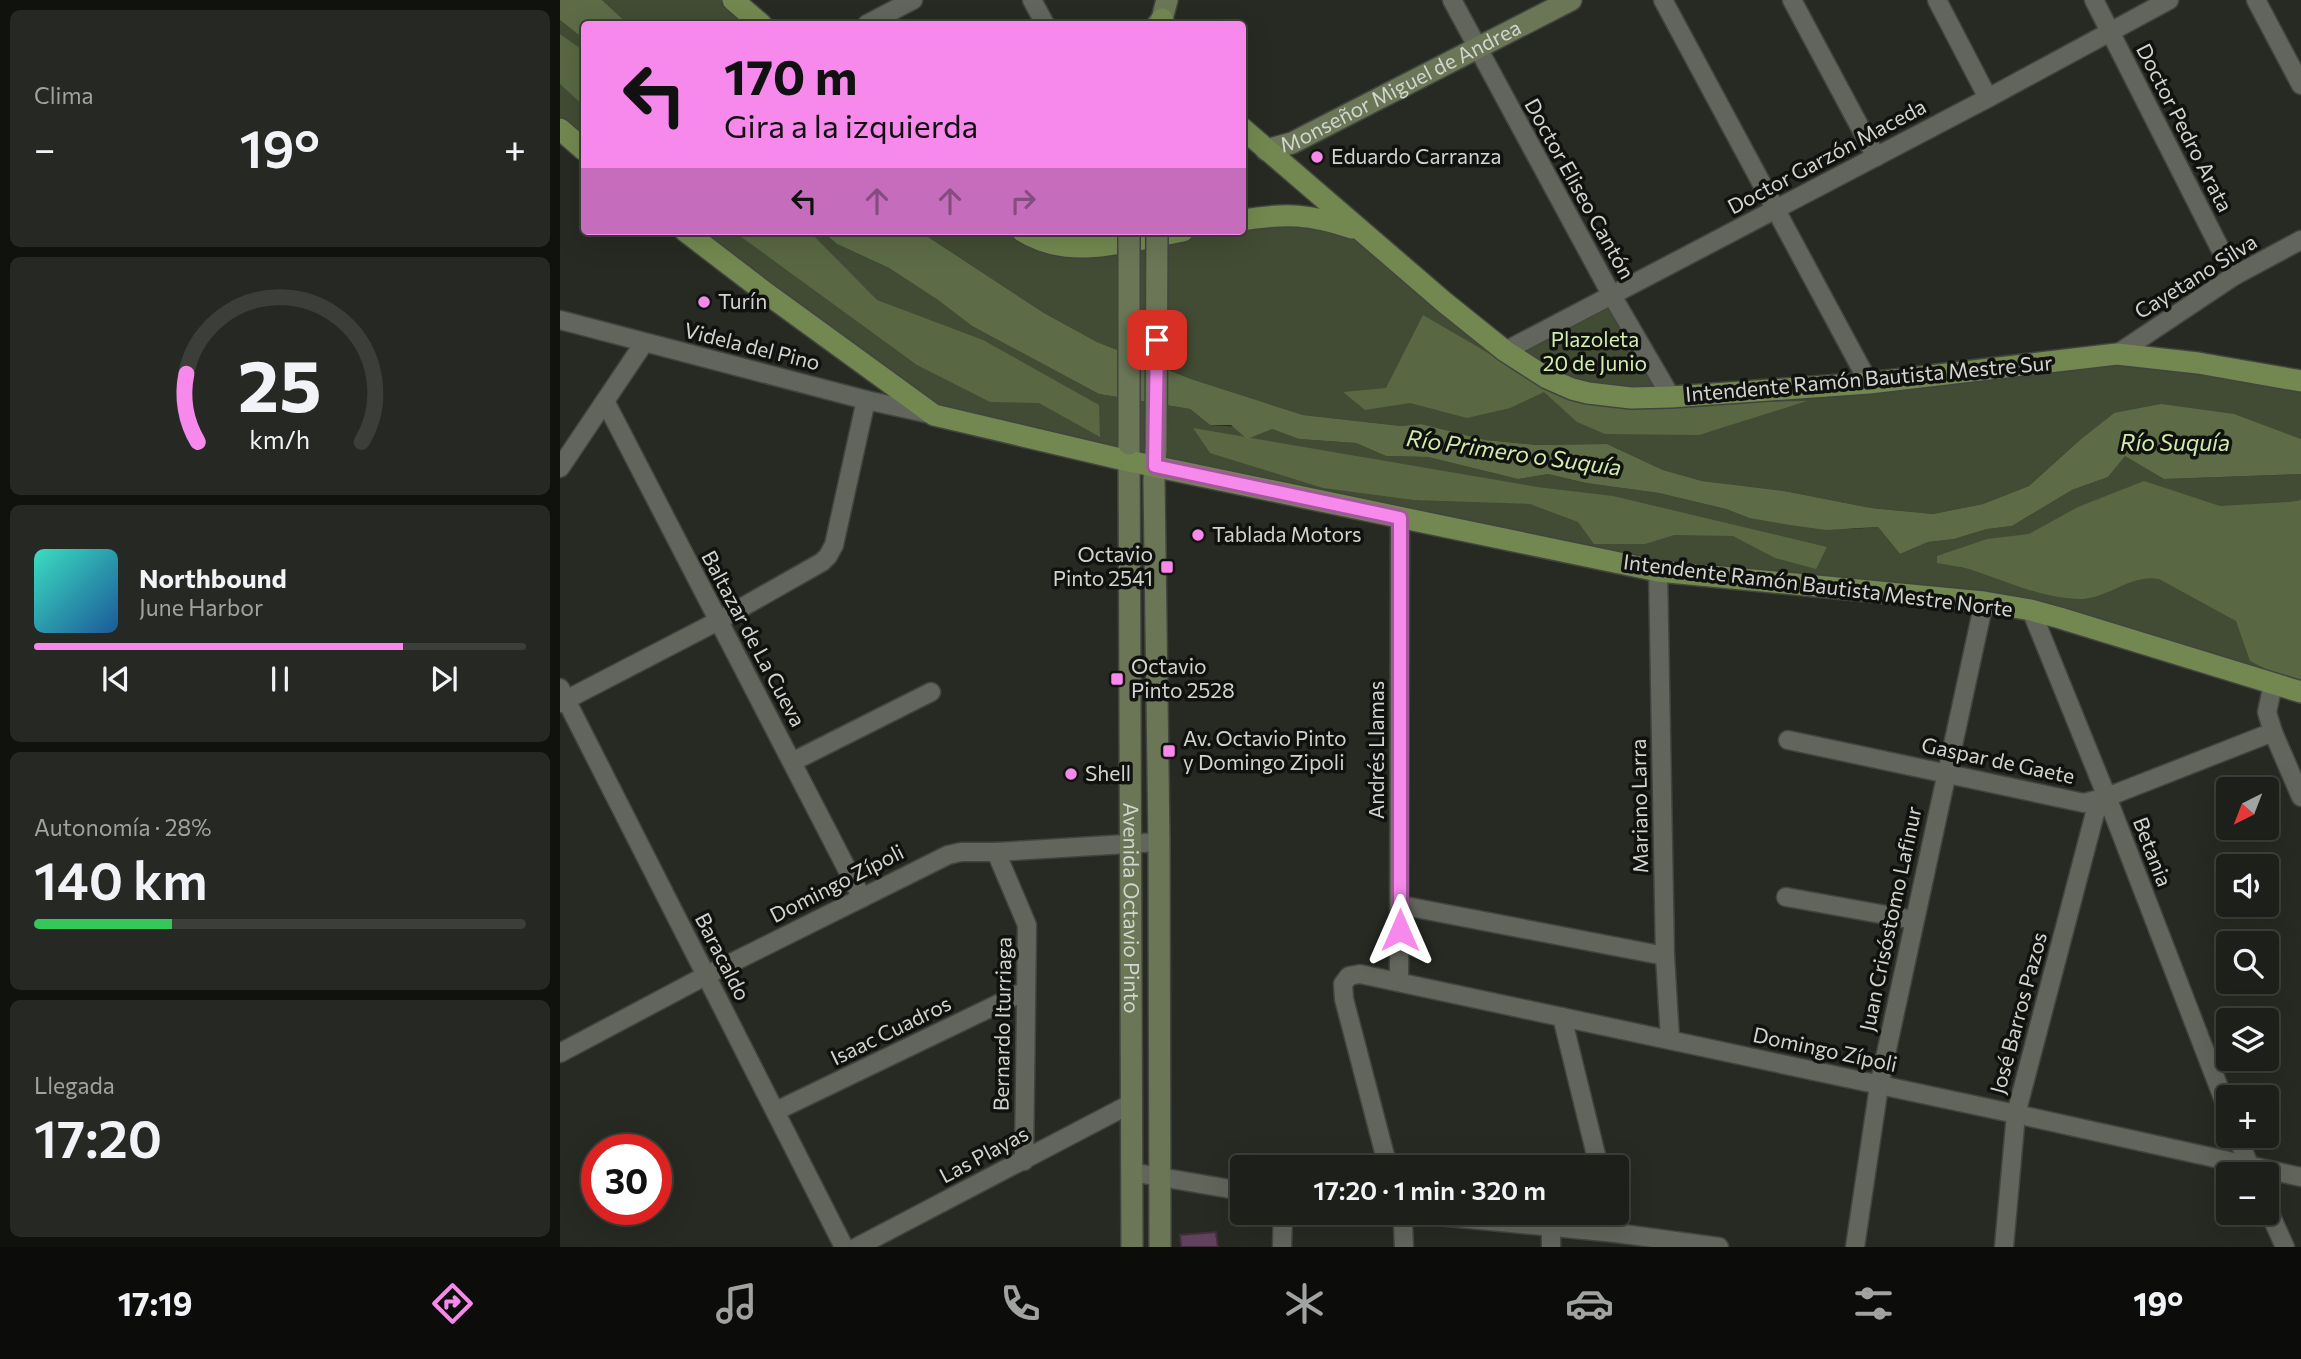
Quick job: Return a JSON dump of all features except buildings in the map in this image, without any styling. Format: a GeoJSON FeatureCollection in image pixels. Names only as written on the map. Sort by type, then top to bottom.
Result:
{"type":"FeatureCollection","features":[{"type":"Feature","properties":{"kind":"main road"},"geometry":{"type":"LineString","coordinates":[[733,0],[758,21]]}},
{"type":"Feature","properties":{"kind":"main road","name":"Monseñor Miguel de Andrea"},"geometry":{"type":"LineString","coordinates":[[1266,150],[1292,143],[1571,0]]}},
{"type":"Feature","properties":{"kind":"main road"},"geometry":{"type":"LineString","coordinates":[[560,129],[581,147]]}},
{"type":"Feature","properties":{"kind":"main road","name":"Intendente Ramón Bautista Mestre Sur"},"geometry":{"type":"LineString","coordinates":[[1246,132],[1505,351],[1548,378],[1588,393],[1631,398],[1671,397],[1868,383],[2117,354],[2198,363],[2301,381]]}},
{"type":"Feature","properties":{"kind":"main road"},"geometry":{"type":"LineString","coordinates":[[1246,151],[1266,150]]}},
{"type":"Feature","properties":{"kind":"main road","name":"Intendente Ramón Bautista Mestre Sur"},"geometry":{"type":"LineString","coordinates":[[1246,219],[1299,215],[1325,219],[1364,232]]}},
{"type":"Feature","properties":{"kind":"main road","name":"Intendente Ramón Bautista Mestre Norte"},"geometry":{"type":"LineString","coordinates":[[690,235],[934,415],[1155,458],[1400,518],[1658,571],[1984,602],[2031,610],[2301,692]]}},
{"type":"Feature","properties":{"kind":"main road"},"geometry":{"type":"LineString","coordinates":[[1028,235],[1075,248],[1160,235]]}},
{"type":"Feature","properties":{"kind":"main road","name":"Avenida Octavio Pinto"},"geometry":{"type":"LineString","coordinates":[[1129,235],[1132,1247]]}},
{"type":"Feature","properties":{"kind":"main road","name":"Avenida Octavio Pinto"},"geometry":{"type":"LineString","coordinates":[[1157,235],[1155,458],[1160,1247]]}},
{"type":"Feature","properties":{"kind":"street"},"geometry":{"type":"LineString","coordinates":[[873,21],[913,0]]}},
{"type":"Feature","properties":{"kind":"street"},"geometry":{"type":"LineString","coordinates":[[1032,0],[1043,21]]}},
{"type":"Feature","properties":{"kind":"street","name":"Doctor Eliseo Cantón"},"geometry":{"type":"LineString","coordinates":[[1452,0],[1611,294],[1671,397]]}},
{"type":"Feature","properties":{"kind":"street"},"geometry":{"type":"LineString","coordinates":[[1663,0],[1868,383]]}},
{"type":"Feature","properties":{"kind":"street"},"geometry":{"type":"LineString","coordinates":[[1792,0],[1876,157]]}},
{"type":"Feature","properties":{"kind":"street"},"geometry":{"type":"LineString","coordinates":[[1937,0],[1988,98]]}},
{"type":"Feature","properties":{"kind":"street","name":"Doctor Pedro Arata"},"geometry":{"type":"LineString","coordinates":[[2094,0],[2234,276]]}},
{"type":"Feature","properties":{"kind":"street","name":"Doctor Garzón Maceda"},"geometry":{"type":"LineString","coordinates":[[1505,351],[2169,0]]}},
{"type":"Feature","properties":{"kind":"street"},"geometry":{"type":"LineString","coordinates":[[2256,0],[2301,85]]}},
{"type":"Feature","properties":{"kind":"street","name":"Cayetano Silva"},"geometry":{"type":"LineString","coordinates":[[2117,354],[2234,276],[2301,240]]}},
{"type":"Feature","properties":{"kind":"street","name":"Videla del Pino"},"geometry":{"type":"LineString","coordinates":[[560,320],[866,400],[934,415]]}},
{"type":"Feature","properties":{"kind":"street"},"geometry":{"type":"LineString","coordinates":[[560,468],[644,343]]}},
{"type":"Feature","properties":{"kind":"street"},"geometry":{"type":"LineString","coordinates":[[562,697],[718,621],[822,562],[834,545],[866,400]]}},
{"type":"Feature","properties":{"kind":"street","name":"Baltazar de La Cueva"},"geometry":{"type":"LineString","coordinates":[[605,401],[862,898]]}},
{"type":"Feature","properties":{"kind":"street","name":"Andrés Llamas"},"geometry":{"type":"LineString","coordinates":[[1399,982],[1400,518]]}},
{"type":"Feature","properties":{"kind":"street","name":"Mariano Larra"},"geometry":{"type":"LineString","coordinates":[[1658,571],[1665,956],[1670,1039]]}},
{"type":"Feature","properties":{"kind":"street","name":"Juan Crisóstomo Lafinur"},"geometry":{"type":"LineString","coordinates":[[1855,1247],[1879,1086],[1984,602]]}},
{"type":"Feature","properties":{"kind":"street","name":"Betania"},"geometry":{"type":"LineString","coordinates":[[2031,610],[2107,797],[2218,1085]]}},
{"type":"Feature","properties":{"kind":"street"},"geometry":{"type":"LineString","coordinates":[[2273,684],[2267,712],[2301,797]]}},
{"type":"Feature","properties":{"kind":"street"},"geometry":{"type":"LineString","coordinates":[[792,762],[931,692]]}},
{"type":"Feature","properties":{"kind":"street","name":"Baracaldo"},"geometry":{"type":"LineString","coordinates":[[562,697],[844,1247]]}},
{"type":"Feature","properties":{"kind":"street","name":"Gaspar de Gaete"},"geometry":{"type":"LineString","coordinates":[[1788,740],[2084,803],[2107,797],[2273,732]]}},
{"type":"Feature","properties":{"kind":"street","name":"José Barros Pazos"},"geometry":{"type":"LineString","coordinates":[[2004,1247],[2016,1114],[2092,822],[2107,797]]}},
{"type":"Feature","properties":{"kind":"street","name":"Domingo Zípoli"},"geometry":{"type":"LineString","coordinates":[[560,1053],[705,976],[948,855],[961,852],[1159,842]]}},
{"type":"Feature","properties":{"kind":"street","name":"Bernardo Iturriaga"},"geometry":{"type":"LineString","coordinates":[[996,852],[1027,925],[1024,1161]]}},
{"type":"Feature","properties":{"kind":"street"},"geometry":{"type":"LineString","coordinates":[[1786,897],[1914,920]]}},
{"type":"Feature","properties":{"kind":"street"},"geometry":{"type":"LineString","coordinates":[[1400,905],[1665,956]]}},
{"type":"Feature","properties":{"kind":"street","name":"Domingo Zípoli"},"geometry":{"type":"LineString","coordinates":[[1385,1155],[1344,999],[1343,984],[1349,976],[1360,974],[2016,1114],[2217,1162]]}},
{"type":"Feature","properties":{"kind":"street","name":"Isaac Cuadros"},"geometry":{"type":"LineString","coordinates":[[776,1111],[1026,991]]}},
{"type":"Feature","properties":{"kind":"street"},"geometry":{"type":"LineString","coordinates":[[1562,1017],[1596,1155]]}},
{"type":"Feature","properties":{"kind":"street","name":"Las Playas"},"geometry":{"type":"LineString","coordinates":[[857,1247],[1132,1103]]}},
{"type":"Feature","properties":{"kind":"street"},"geometry":{"type":"LineString","coordinates":[[1131,1172],[1230,1189]]}},
{"type":"Feature","properties":{"kind":"street","name":"Domingo Zípoli"},"geometry":{"type":"LineString","coordinates":[[2279,1174],[2301,1177]]}},
{"type":"Feature","properties":{"kind":"street"},"geometry":{"type":"LineString","coordinates":[[1282,1247],[1283,1225]]}},
{"type":"Feature","properties":{"kind":"street"},"geometry":{"type":"LineString","coordinates":[[1403,1225],[1405,1247]]}},
{"type":"Feature","properties":{"kind":"street"},"geometry":{"type":"LineString","coordinates":[[1539,1225],[1712,1247]]}},
{"type":"Feature","properties":{"kind":"street"},"geometry":{"type":"LineString","coordinates":[[1614,1225],[1616,1233]]}},
{"type":"Feature","properties":{"kind":"street"},"geometry":{"type":"LineString","coordinates":[[2275,1225],[2285,1247]]}},
{"type":"Feature","properties":{"kind":"street"},"geometry":{"type":"LineString","coordinates":[[1550,1226],[1551,1247]]}},
{"type":"Feature","properties":{"kind":"green space"},"geometry":{"type":"Polygon","coordinates":[[[602,0],[733,0],[758,21],[625,21],[602,0]]]}},
{"type":"Feature","properties":{"kind":"green space"},"geometry":{"type":"Polygon","coordinates":[[[560,20],[581,37],[581,147],[560,129],[560,20]]]}},
{"type":"Feature","properties":{"kind":"green space"},"geometry":{"type":"Polygon","coordinates":[[[1246,220],[1364,232],[1444,302],[1588,393],[2117,354],[2301,381],[2301,439],[2279,433],[2114,413],[2029,486],[1983,504],[1933,514],[1871,508],[1784,491],[1702,481],[1663,470],[1607,444],[1536,445],[1486,440],[1421,424],[1401,426],[1303,415],[1191,379],[1097,342],[1044,313],[925,235],[1032,235],[1054,244],[1143,235],[1246,235],[1246,220]]]}},
{"type":"Feature","properties":{"kind":"green space"},"geometry":{"type":"Polygon","coordinates":[[[690,235],[827,235],[837,244],[889,268],[972,326],[1099,394],[1190,409],[1210,425],[1272,429],[1299,439],[1356,443],[1386,456],[1428,457],[1518,479],[1548,474],[1586,483],[1659,493],[1726,509],[1749,518],[1851,529],[1878,527],[1900,554],[1928,542],[2012,526],[2072,490],[2108,477],[2125,455],[2164,479],[2301,474],[2301,692],[2060,618],[1658,571],[934,415],[690,235]]]}},
{"type":"Feature","properties":{"kind":"green space","name":"Plazoleta 20 de Junio"},"geometry":{"type":"Polygon","coordinates":[[[1608,305],[1658,392],[1621,390],[1555,374],[1518,352],[1608,305]]]}},
{"type":"Feature","properties":{"kind":"shaded area"},"geometry":{"type":"Polygon","coordinates":[[[560,34],[581,49],[581,103],[560,84],[560,34]]]}},
{"type":"Feature","properties":{"kind":"shaded area"},"geometry":{"type":"Polygon","coordinates":[[[738,235],[813,235],[877,300],[983,340],[1099,405],[1100,437],[1039,403],[990,402],[917,365],[738,235]]]}},
{"type":"Feature","properties":{"kind":"shaded area"},"geometry":{"type":"Polygon","coordinates":[[[1423,315],[1545,386],[1597,405],[1807,401],[1699,435],[1605,434],[1577,422],[1544,392],[1510,408],[1467,418],[1410,403],[1365,410],[1343,392],[1386,388],[1423,315]]]}},
{"type":"Feature","properties":{"kind":"shaded area"},"geometry":{"type":"Polygon","coordinates":[[[1193,428],[1537,487],[1613,496],[1827,547],[1816,569],[1775,558],[1733,536],[1674,535],[1645,544],[1594,544],[1578,522],[1530,504],[1414,500],[1323,488],[1210,453],[1193,428]]]}},
{"type":"Feature","properties":{"kind":"shaded area"},"geometry":{"type":"Polygon","coordinates":[[[2144,481],[2220,506],[2301,500],[2301,684],[2250,661],[2236,621],[2159,579],[2139,580],[2088,598],[2063,598],[2036,592],[1969,569],[1937,563],[1937,556],[1987,539],[2029,534],[2078,507],[2144,481]]]}},
{"type":"Feature","properties":{"kind":"water"},"geometry":{"type":"Polygon","coordinates":[[[560,0],[602,0],[625,21],[581,21],[581,37],[560,20],[560,0]]]}},
{"type":"Feature","properties":{"kind":"water","name":"Río Suquía"},"geometry":{"type":"Polygon","coordinates":[[[827,235],[925,235],[1044,313],[1097,342],[1191,379],[1303,415],[1401,426],[1421,424],[1486,440],[1536,445],[1607,444],[1663,470],[1702,481],[1784,491],[1871,508],[1933,514],[1983,504],[2029,486],[2114,413],[2161,404],[2234,414],[2301,439],[2301,474],[2164,479],[2125,456],[2108,477],[2072,490],[2012,526],[1928,542],[1900,554],[1878,527],[1826,530],[1790,525],[1749,518],[1726,509],[1659,493],[1586,483],[1548,474],[1518,479],[1428,457],[1386,456],[1356,443],[1299,439],[1272,429],[1247,439],[1231,425],[1210,425],[1190,409],[1099,394],[972,326],[889,268],[837,244],[827,235]]]}},
{"type":"Feature","properties":{"kind":"place","name":"Eduardo Carranza"},"geometry":{"type":"Point","coordinates":[1317,157]}},
{"type":"Feature","properties":{"kind":"place","name":"Turín"},"geometry":{"type":"Point","coordinates":[704,302]}},
{"type":"Feature","properties":{"kind":"place","name":"Tablada Motors"},"geometry":{"type":"Point","coordinates":[1198,535]}},
{"type":"Feature","properties":{"kind":"place","name":"Octavio Pinto 2541"},"geometry":{"type":"Point","coordinates":[1167,567]}},
{"type":"Feature","properties":{"kind":"place","name":"Octavio Pinto 2528"},"geometry":{"type":"Point","coordinates":[1117,679]}},
{"type":"Feature","properties":{"kind":"place","name":"Av. Octavio Pinto y Domingo Zipoli"},"geometry":{"type":"Point","coordinates":[1169,751]}},
{"type":"Feature","properties":{"kind":"place","name":"Shell"},"geometry":{"type":"Point","coordinates":[1071,774]}},
{"type":"Feature","properties":{"kind":"route"},"geometry":{"type":"LineString","coordinates":[[1157,340],[1155,466],[1400,518],[1400,930]]}},
{"type":"Feature","properties":{"kind":"water label","name":"Río Primero o Suquía"},"geometry":{"type":"Point","coordinates":[1514,453]}}]}
